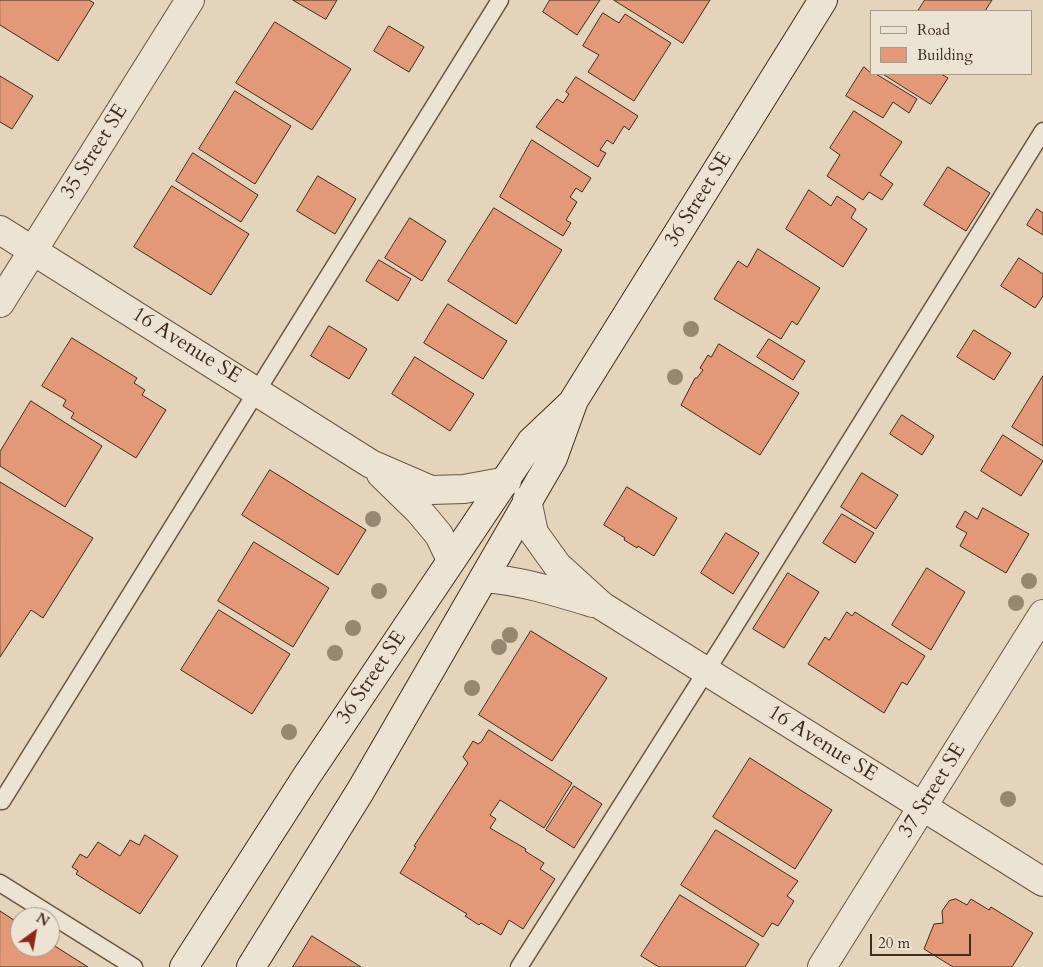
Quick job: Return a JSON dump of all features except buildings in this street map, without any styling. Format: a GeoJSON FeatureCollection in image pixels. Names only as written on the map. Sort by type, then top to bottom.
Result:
{"type":"FeatureCollection","features":[{"type":"Feature","properties":{"kind":"street","name":"35 Street SE"},"geometry":{"type":"LineString","coordinates":[[0,303],[190,0]]}},
{"type":"Feature","properties":{"kind":"street","name":"36 Street SE"},"geometry":{"type":"LineString","coordinates":[[251,967],[360,790],[553,458],[574,400],[823,0]]}},
{"type":"Feature","properties":{"kind":"street","name":"16 Avenue SE"},"geometry":{"type":"LineString","coordinates":[[0,230],[371,464],[431,490],[464,490],[506,481]]}},
{"type":"Feature","properties":{"kind":"street","name":"36 Street SE"},"geometry":{"type":"LineString","coordinates":[[184,967],[306,777],[531,442],[574,400]]}},
{"type":"Feature","properties":{"kind":"street","name":"16 Avenue SE"},"geometry":{"type":"LineString","coordinates":[[371,464],[419,511],[439,535],[451,560]]}},
{"type":"Feature","properties":{"kind":"street","name":"16 Avenue SE"},"geometry":{"type":"LineString","coordinates":[[527,500],[534,532],[556,565],[602,606],[1043,882]]}},
{"type":"Feature","properties":{"kind":"street","name":"16 Avenue SE"},"geometry":{"type":"LineString","coordinates":[[484,578],[510,580],[548,589],[602,606]]}},
{"type":"Feature","properties":{"kind":"street","name":"37 Street SE"},"geometry":{"type":"LineString","coordinates":[[822,967],[1043,614]]}},
{"type":"Feature","properties":{"kind":"lane"},"geometry":{"type":"LineString","coordinates":[[2,801],[500,0]]}},
{"type":"Feature","properties":{"kind":"lane"},"geometry":{"type":"LineString","coordinates":[[519,967],[1043,131]]}},
{"type":"Feature","properties":{"kind":"lane"},"geometry":{"type":"LineString","coordinates":[[0,883],[113,961],[134,967]]}}]}
